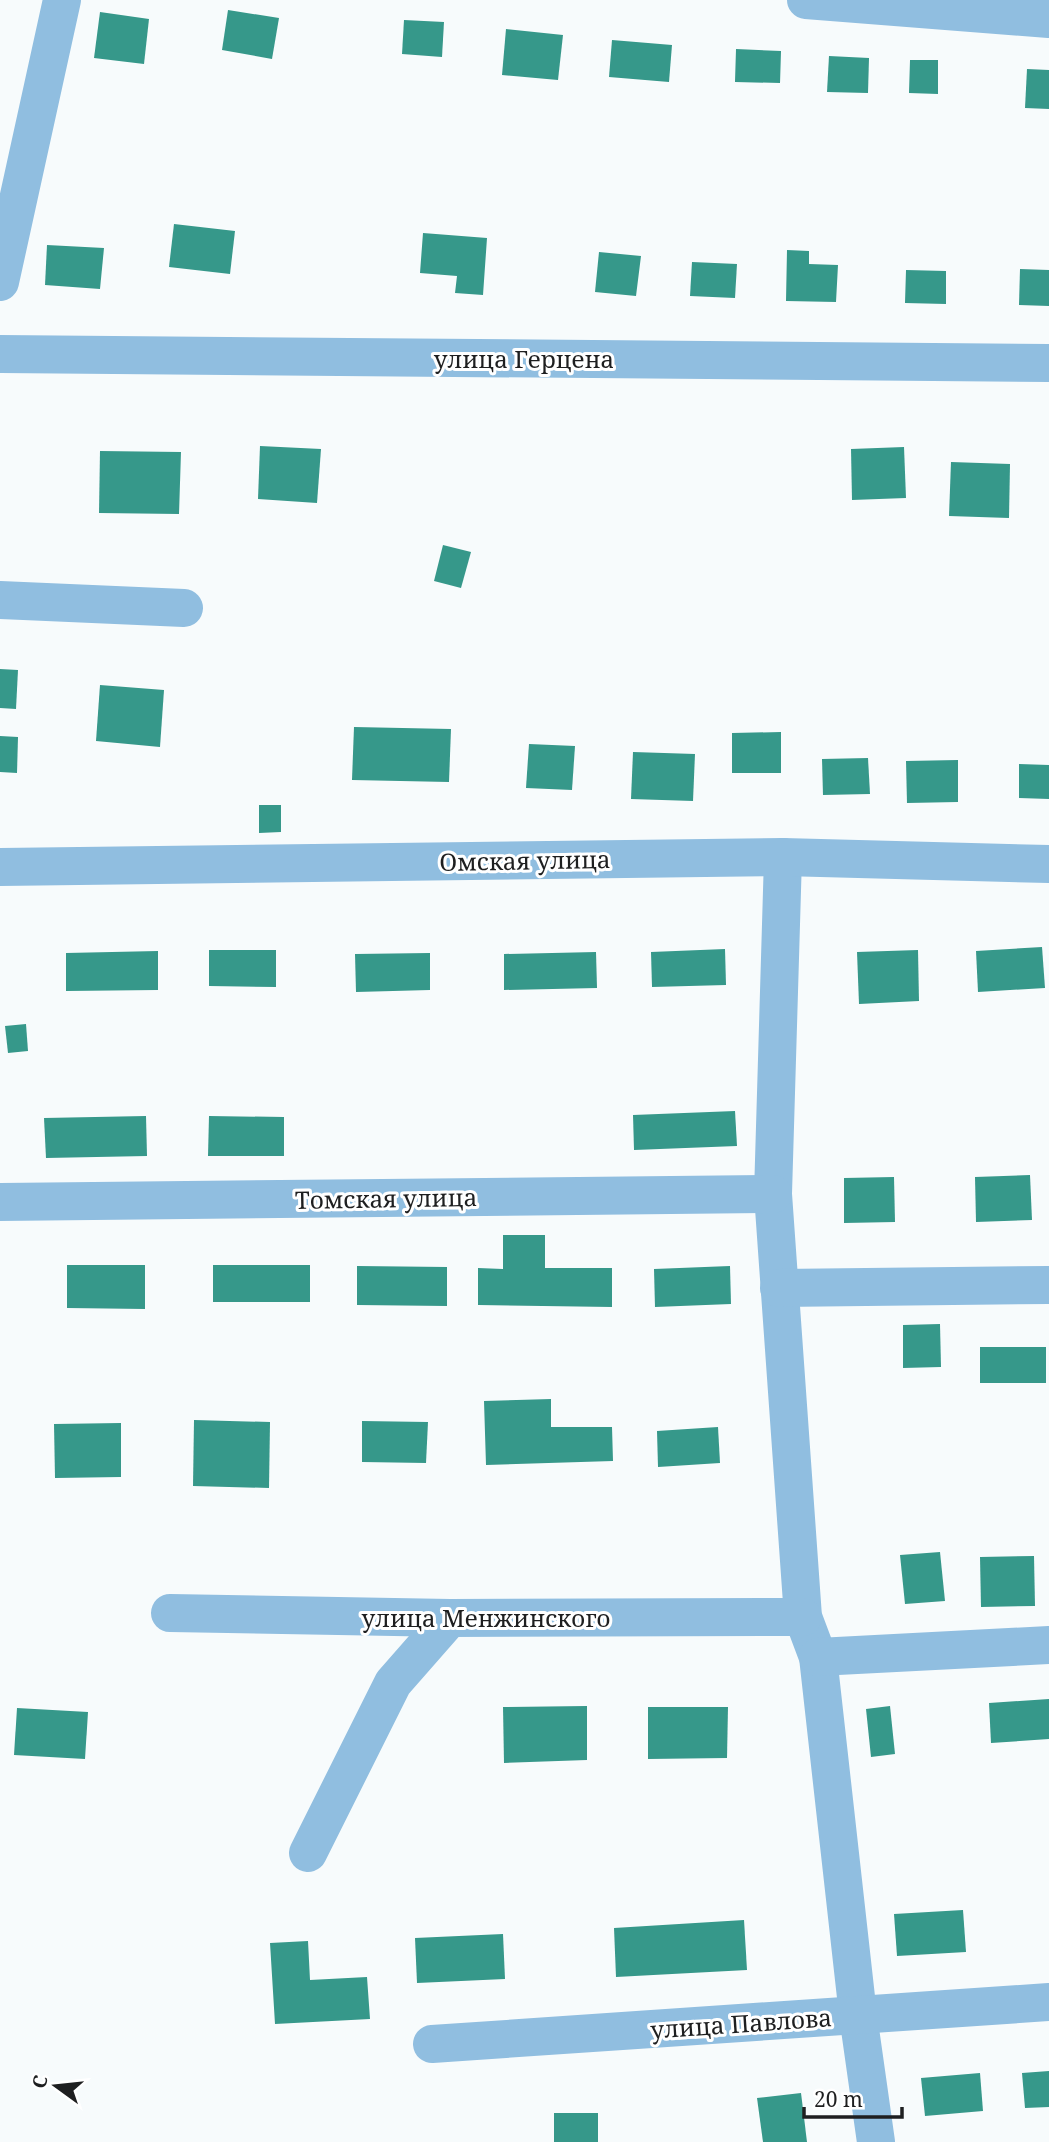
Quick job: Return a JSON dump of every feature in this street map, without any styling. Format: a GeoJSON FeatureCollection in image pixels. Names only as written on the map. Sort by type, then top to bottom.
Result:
{"type":"FeatureCollection","features":[{"type":"Feature","properties":{"kind":"street"},"geometry":{"type":"LineString","coordinates":[[0,282],[62,0]]}},
{"type":"Feature","properties":{"kind":"street"},"geometry":{"type":"LineString","coordinates":[[806,0],[1049,19]]}},
{"type":"Feature","properties":{"kind":"street","name":"улица Герцена"},"geometry":{"type":"LineString","coordinates":[[0,354],[1049,363]]}},
{"type":"Feature","properties":{"kind":"street"},"geometry":{"type":"LineString","coordinates":[[0,600],[184,608]]}},
{"type":"Feature","properties":{"kind":"street"},"geometry":{"type":"LineString","coordinates":[[783,857],[773,1194],[779,1288],[803,1617],[818,1657],[858,2015],[876,2142]]}},
{"type":"Feature","properties":{"kind":"street","name":"Омская улица"},"geometry":{"type":"LineString","coordinates":[[0,867],[783,857],[1049,864]]}},
{"type":"Feature","properties":{"kind":"street","name":"Томская улица"},"geometry":{"type":"LineString","coordinates":[[0,1202],[773,1194]]}},
{"type":"Feature","properties":{"kind":"street"},"geometry":{"type":"LineString","coordinates":[[779,1288],[1049,1285]]}},
{"type":"Feature","properties":{"kind":"street","name":"улица Менжинского"},"geometry":{"type":"LineString","coordinates":[[170,1612],[450,1618],[803,1617]]}},
{"type":"Feature","properties":{"kind":"street"},"geometry":{"type":"LineString","coordinates":[[308,1853],[393,1683],[450,1618]]}},
{"type":"Feature","properties":{"kind":"street"},"geometry":{"type":"LineString","coordinates":[[818,1657],[1049,1645]]}},
{"type":"Feature","properties":{"kind":"street","name":"улица Павлова"},"geometry":{"type":"LineString","coordinates":[[432,2044],[1049,2003]]}},
{"type":"Feature","properties":{"kind":"building"},"geometry":{"type":"Polygon","coordinates":[[[228,10],[279,18],[272,59],[222,50],[228,10]]]}},
{"type":"Feature","properties":{"kind":"building"},"geometry":{"type":"Polygon","coordinates":[[[100,12],[149,19],[144,64],[94,58],[100,12]]]}},
{"type":"Feature","properties":{"kind":"building"},"geometry":{"type":"Polygon","coordinates":[[[404,20],[444,22],[442,57],[402,54],[404,20]]]}},
{"type":"Feature","properties":{"kind":"building"},"geometry":{"type":"Polygon","coordinates":[[[506,29],[563,35],[558,80],[502,75],[506,29]]]}},
{"type":"Feature","properties":{"kind":"building"},"geometry":{"type":"Polygon","coordinates":[[[612,40],[672,45],[669,82],[609,77],[612,40]]]}},
{"type":"Feature","properties":{"kind":"building"},"geometry":{"type":"Polygon","coordinates":[[[736,49],[781,51],[780,83],[735,82],[736,49]]]}},
{"type":"Feature","properties":{"kind":"building"},"geometry":{"type":"Polygon","coordinates":[[[829,56],[869,58],[868,93],[827,92],[829,56]]]}},
{"type":"Feature","properties":{"kind":"building"},"geometry":{"type":"Polygon","coordinates":[[[910,60],[938,60],[938,94],[909,93],[910,60]]]}},
{"type":"Feature","properties":{"kind":"building"},"geometry":{"type":"Polygon","coordinates":[[[1027,69],[1049,70],[1049,109],[1025,108],[1027,69]]]}},
{"type":"Feature","properties":{"kind":"building"},"geometry":{"type":"Polygon","coordinates":[[[174,224],[235,231],[230,274],[169,267],[174,224]]]}},
{"type":"Feature","properties":{"kind":"building"},"geometry":{"type":"Polygon","coordinates":[[[423,233],[487,238],[483,295],[455,293],[457,276],[420,273],[423,233]]]}},
{"type":"Feature","properties":{"kind":"building"},"geometry":{"type":"Polygon","coordinates":[[[47,245],[104,248],[100,289],[45,285],[47,245]]]}},
{"type":"Feature","properties":{"kind":"building"},"geometry":{"type":"Polygon","coordinates":[[[787,250],[809,251],[809,264],[838,265],[836,302],[786,301],[787,250]]]}},
{"type":"Feature","properties":{"kind":"building"},"geometry":{"type":"Polygon","coordinates":[[[599,252],[641,256],[636,296],[595,292],[599,252]]]}},
{"type":"Feature","properties":{"kind":"building"},"geometry":{"type":"Polygon","coordinates":[[[692,262],[737,264],[735,298],[690,296],[692,262]]]}},
{"type":"Feature","properties":{"kind":"building"},"geometry":{"type":"Polygon","coordinates":[[[1020,269],[1049,270],[1049,306],[1019,305],[1020,269]]]}},
{"type":"Feature","properties":{"kind":"building"},"geometry":{"type":"Polygon","coordinates":[[[906,270],[946,271],[946,304],[905,303],[906,270]]]}},
{"type":"Feature","properties":{"kind":"building"},"geometry":{"type":"Polygon","coordinates":[[[260,446],[321,449],[317,503],[258,499],[260,446]]]}},
{"type":"Feature","properties":{"kind":"building"},"geometry":{"type":"Polygon","coordinates":[[[904,447],[906,498],[852,500],[851,449],[904,447]]]}},
{"type":"Feature","properties":{"kind":"building"},"geometry":{"type":"Polygon","coordinates":[[[100,451],[181,452],[179,514],[99,513],[100,451]]]}},
{"type":"Feature","properties":{"kind":"building"},"geometry":{"type":"Polygon","coordinates":[[[951,462],[1010,464],[1009,518],[949,516],[951,462]]]}},
{"type":"Feature","properties":{"kind":"building"},"geometry":{"type":"Polygon","coordinates":[[[443,545],[471,552],[461,588],[434,581],[443,545]]]}},
{"type":"Feature","properties":{"kind":"building"},"geometry":{"type":"Polygon","coordinates":[[[0,669],[18,670],[16,709],[0,708],[0,669]]]}},
{"type":"Feature","properties":{"kind":"building"},"geometry":{"type":"Polygon","coordinates":[[[100,685],[164,690],[160,747],[96,741],[100,685]]]}},
{"type":"Feature","properties":{"kind":"building"},"geometry":{"type":"Polygon","coordinates":[[[354,727],[451,729],[449,782],[352,780],[354,727]]]}},
{"type":"Feature","properties":{"kind":"building"},"geometry":{"type":"Polygon","coordinates":[[[781,732],[781,773],[732,773],[732,733],[781,732]]]}},
{"type":"Feature","properties":{"kind":"building"},"geometry":{"type":"Polygon","coordinates":[[[0,736],[18,737],[17,773],[0,772],[0,736]]]}},
{"type":"Feature","properties":{"kind":"building"},"geometry":{"type":"Polygon","coordinates":[[[529,744],[575,746],[572,790],[526,788],[529,744]]]}},
{"type":"Feature","properties":{"kind":"building"},"geometry":{"type":"Polygon","coordinates":[[[633,752],[695,754],[693,801],[631,799],[633,752]]]}},
{"type":"Feature","properties":{"kind":"building"},"geometry":{"type":"Polygon","coordinates":[[[868,758],[870,794],[823,795],[822,759],[868,758]]]}},
{"type":"Feature","properties":{"kind":"building"},"geometry":{"type":"Polygon","coordinates":[[[958,760],[958,802],[907,803],[906,761],[958,760]]]}},
{"type":"Feature","properties":{"kind":"building"},"geometry":{"type":"Polygon","coordinates":[[[1019,764],[1049,765],[1049,799],[1019,798],[1019,764]]]}},
{"type":"Feature","properties":{"kind":"building"},"geometry":{"type":"Polygon","coordinates":[[[259,805],[281,805],[281,832],[259,833],[259,805]]]}},
{"type":"Feature","properties":{"kind":"building"},"geometry":{"type":"Polygon","coordinates":[[[1042,947],[1045,988],[978,992],[976,951],[1042,947]]]}},
{"type":"Feature","properties":{"kind":"building"},"geometry":{"type":"Polygon","coordinates":[[[725,949],[726,985],[652,987],[651,952],[725,949]]]}},
{"type":"Feature","properties":{"kind":"building"},"geometry":{"type":"Polygon","coordinates":[[[209,950],[276,950],[276,987],[209,986],[209,950]]]}},
{"type":"Feature","properties":{"kind":"building"},"geometry":{"type":"Polygon","coordinates":[[[918,950],[919,1001],[859,1004],[857,952],[918,950]]]}},
{"type":"Feature","properties":{"kind":"building"},"geometry":{"type":"Polygon","coordinates":[[[158,951],[158,990],[66,991],[66,953],[158,951]]]}},
{"type":"Feature","properties":{"kind":"building"},"geometry":{"type":"Polygon","coordinates":[[[596,952],[597,988],[504,990],[504,954],[596,952]]]}},
{"type":"Feature","properties":{"kind":"building"},"geometry":{"type":"Polygon","coordinates":[[[430,953],[430,990],[356,992],[355,954],[430,953]]]}},
{"type":"Feature","properties":{"kind":"building"},"geometry":{"type":"Polygon","coordinates":[[[26,1024],[28,1051],[8,1053],[5,1026],[26,1024]]]}},
{"type":"Feature","properties":{"kind":"building"},"geometry":{"type":"Polygon","coordinates":[[[735,1111],[737,1146],[634,1150],[633,1115],[735,1111]]]}},
{"type":"Feature","properties":{"kind":"building"},"geometry":{"type":"Polygon","coordinates":[[[146,1116],[147,1156],[46,1158],[44,1118],[146,1116]]]}},
{"type":"Feature","properties":{"kind":"building"},"geometry":{"type":"Polygon","coordinates":[[[209,1116],[284,1117],[284,1156],[208,1156],[209,1116]]]}},
{"type":"Feature","properties":{"kind":"building"},"geometry":{"type":"Polygon","coordinates":[[[1030,1175],[1032,1220],[976,1222],[975,1177],[1030,1175]]]}},
{"type":"Feature","properties":{"kind":"building"},"geometry":{"type":"Polygon","coordinates":[[[894,1177],[895,1222],[844,1223],[844,1178],[894,1177]]]}},
{"type":"Feature","properties":{"kind":"building"},"geometry":{"type":"Polygon","coordinates":[[[503,1235],[545,1235],[545,1268],[612,1268],[612,1307],[478,1305],[478,1268],[503,1269],[503,1235]]]}},
{"type":"Feature","properties":{"kind":"building"},"geometry":{"type":"Polygon","coordinates":[[[67,1265],[145,1265],[145,1309],[67,1308],[67,1265]]]}},
{"type":"Feature","properties":{"kind":"building"},"geometry":{"type":"Polygon","coordinates":[[[213,1265],[310,1265],[310,1302],[213,1302],[213,1265]]]}},
{"type":"Feature","properties":{"kind":"building"},"geometry":{"type":"Polygon","coordinates":[[[357,1266],[447,1267],[447,1306],[357,1305],[357,1266]]]}},
{"type":"Feature","properties":{"kind":"building"},"geometry":{"type":"Polygon","coordinates":[[[730,1266],[731,1304],[655,1307],[654,1269],[730,1266]]]}},
{"type":"Feature","properties":{"kind":"building"},"geometry":{"type":"Polygon","coordinates":[[[940,1324],[941,1367],[903,1368],[903,1325],[940,1324]]]}},
{"type":"Feature","properties":{"kind":"building"},"geometry":{"type":"Polygon","coordinates":[[[980,1347],[1046,1347],[1046,1383],[980,1383],[980,1347]]]}},
{"type":"Feature","properties":{"kind":"building"},"geometry":{"type":"Polygon","coordinates":[[[551,1399],[551,1427],[612,1427],[613,1461],[486,1465],[484,1401],[551,1399]]]}},
{"type":"Feature","properties":{"kind":"building"},"geometry":{"type":"Polygon","coordinates":[[[194,1420],[270,1422],[269,1488],[193,1486],[194,1420]]]}},
{"type":"Feature","properties":{"kind":"building"},"geometry":{"type":"Polygon","coordinates":[[[362,1421],[428,1422],[426,1463],[362,1462],[362,1421]]]}},
{"type":"Feature","properties":{"kind":"building"},"geometry":{"type":"Polygon","coordinates":[[[121,1423],[121,1477],[55,1478],[54,1424],[121,1423]]]}},
{"type":"Feature","properties":{"kind":"building"},"geometry":{"type":"Polygon","coordinates":[[[718,1427],[720,1463],[658,1467],[657,1431],[718,1427]]]}},
{"type":"Feature","properties":{"kind":"building"},"geometry":{"type":"Polygon","coordinates":[[[940,1552],[945,1601],[905,1604],[900,1555],[940,1552]]]}},
{"type":"Feature","properties":{"kind":"building"},"geometry":{"type":"Polygon","coordinates":[[[1034,1556],[1035,1606],[981,1607],[980,1557],[1034,1556]]]}},
{"type":"Feature","properties":{"kind":"building"},"geometry":{"type":"Polygon","coordinates":[[[1049,1699],[1049,1739],[991,1743],[989,1703],[1049,1699]]]}},
{"type":"Feature","properties":{"kind":"building"},"geometry":{"type":"Polygon","coordinates":[[[587,1706],[587,1760],[504,1763],[503,1707],[587,1706]]]}},
{"type":"Feature","properties":{"kind":"building"},"geometry":{"type":"Polygon","coordinates":[[[890,1706],[895,1754],[871,1757],[866,1709],[890,1706]]]}},
{"type":"Feature","properties":{"kind":"building"},"geometry":{"type":"Polygon","coordinates":[[[648,1707],[728,1707],[727,1758],[648,1759],[648,1707]]]}},
{"type":"Feature","properties":{"kind":"building"},"geometry":{"type":"Polygon","coordinates":[[[17,1708],[88,1712],[85,1759],[14,1755],[17,1708]]]}},
{"type":"Feature","properties":{"kind":"building"},"geometry":{"type":"Polygon","coordinates":[[[963,1910],[966,1952],[897,1956],[894,1914],[963,1910]]]}},
{"type":"Feature","properties":{"kind":"building"},"geometry":{"type":"Polygon","coordinates":[[[744,1920],[747,1970],[616,1977],[614,1928],[744,1920]]]}},
{"type":"Feature","properties":{"kind":"building"},"geometry":{"type":"Polygon","coordinates":[[[503,1934],[505,1979],[417,1983],[415,1938],[503,1934]]]}},
{"type":"Feature","properties":{"kind":"building"},"geometry":{"type":"Polygon","coordinates":[[[308,1941],[310,1980],[367,1977],[370,2019],[275,2024],[270,1943],[308,1941]]]}},
{"type":"Feature","properties":{"kind":"building"},"geometry":{"type":"Polygon","coordinates":[[[1049,2071],[1049,2107],[1025,2108],[1022,2073],[1049,2071]]]}},
{"type":"Feature","properties":{"kind":"building"},"geometry":{"type":"Polygon","coordinates":[[[980,2073],[983,2111],[925,2116],[921,2078],[980,2073]]]}},
{"type":"Feature","properties":{"kind":"building"},"geometry":{"type":"Polygon","coordinates":[[[801,2093],[807,2142],[763,2142],[757,2098],[801,2093]]]}},
{"type":"Feature","properties":{"kind":"building"},"geometry":{"type":"Polygon","coordinates":[[[554,2113],[598,2113],[598,2142],[554,2142],[554,2113]]]}}]}
